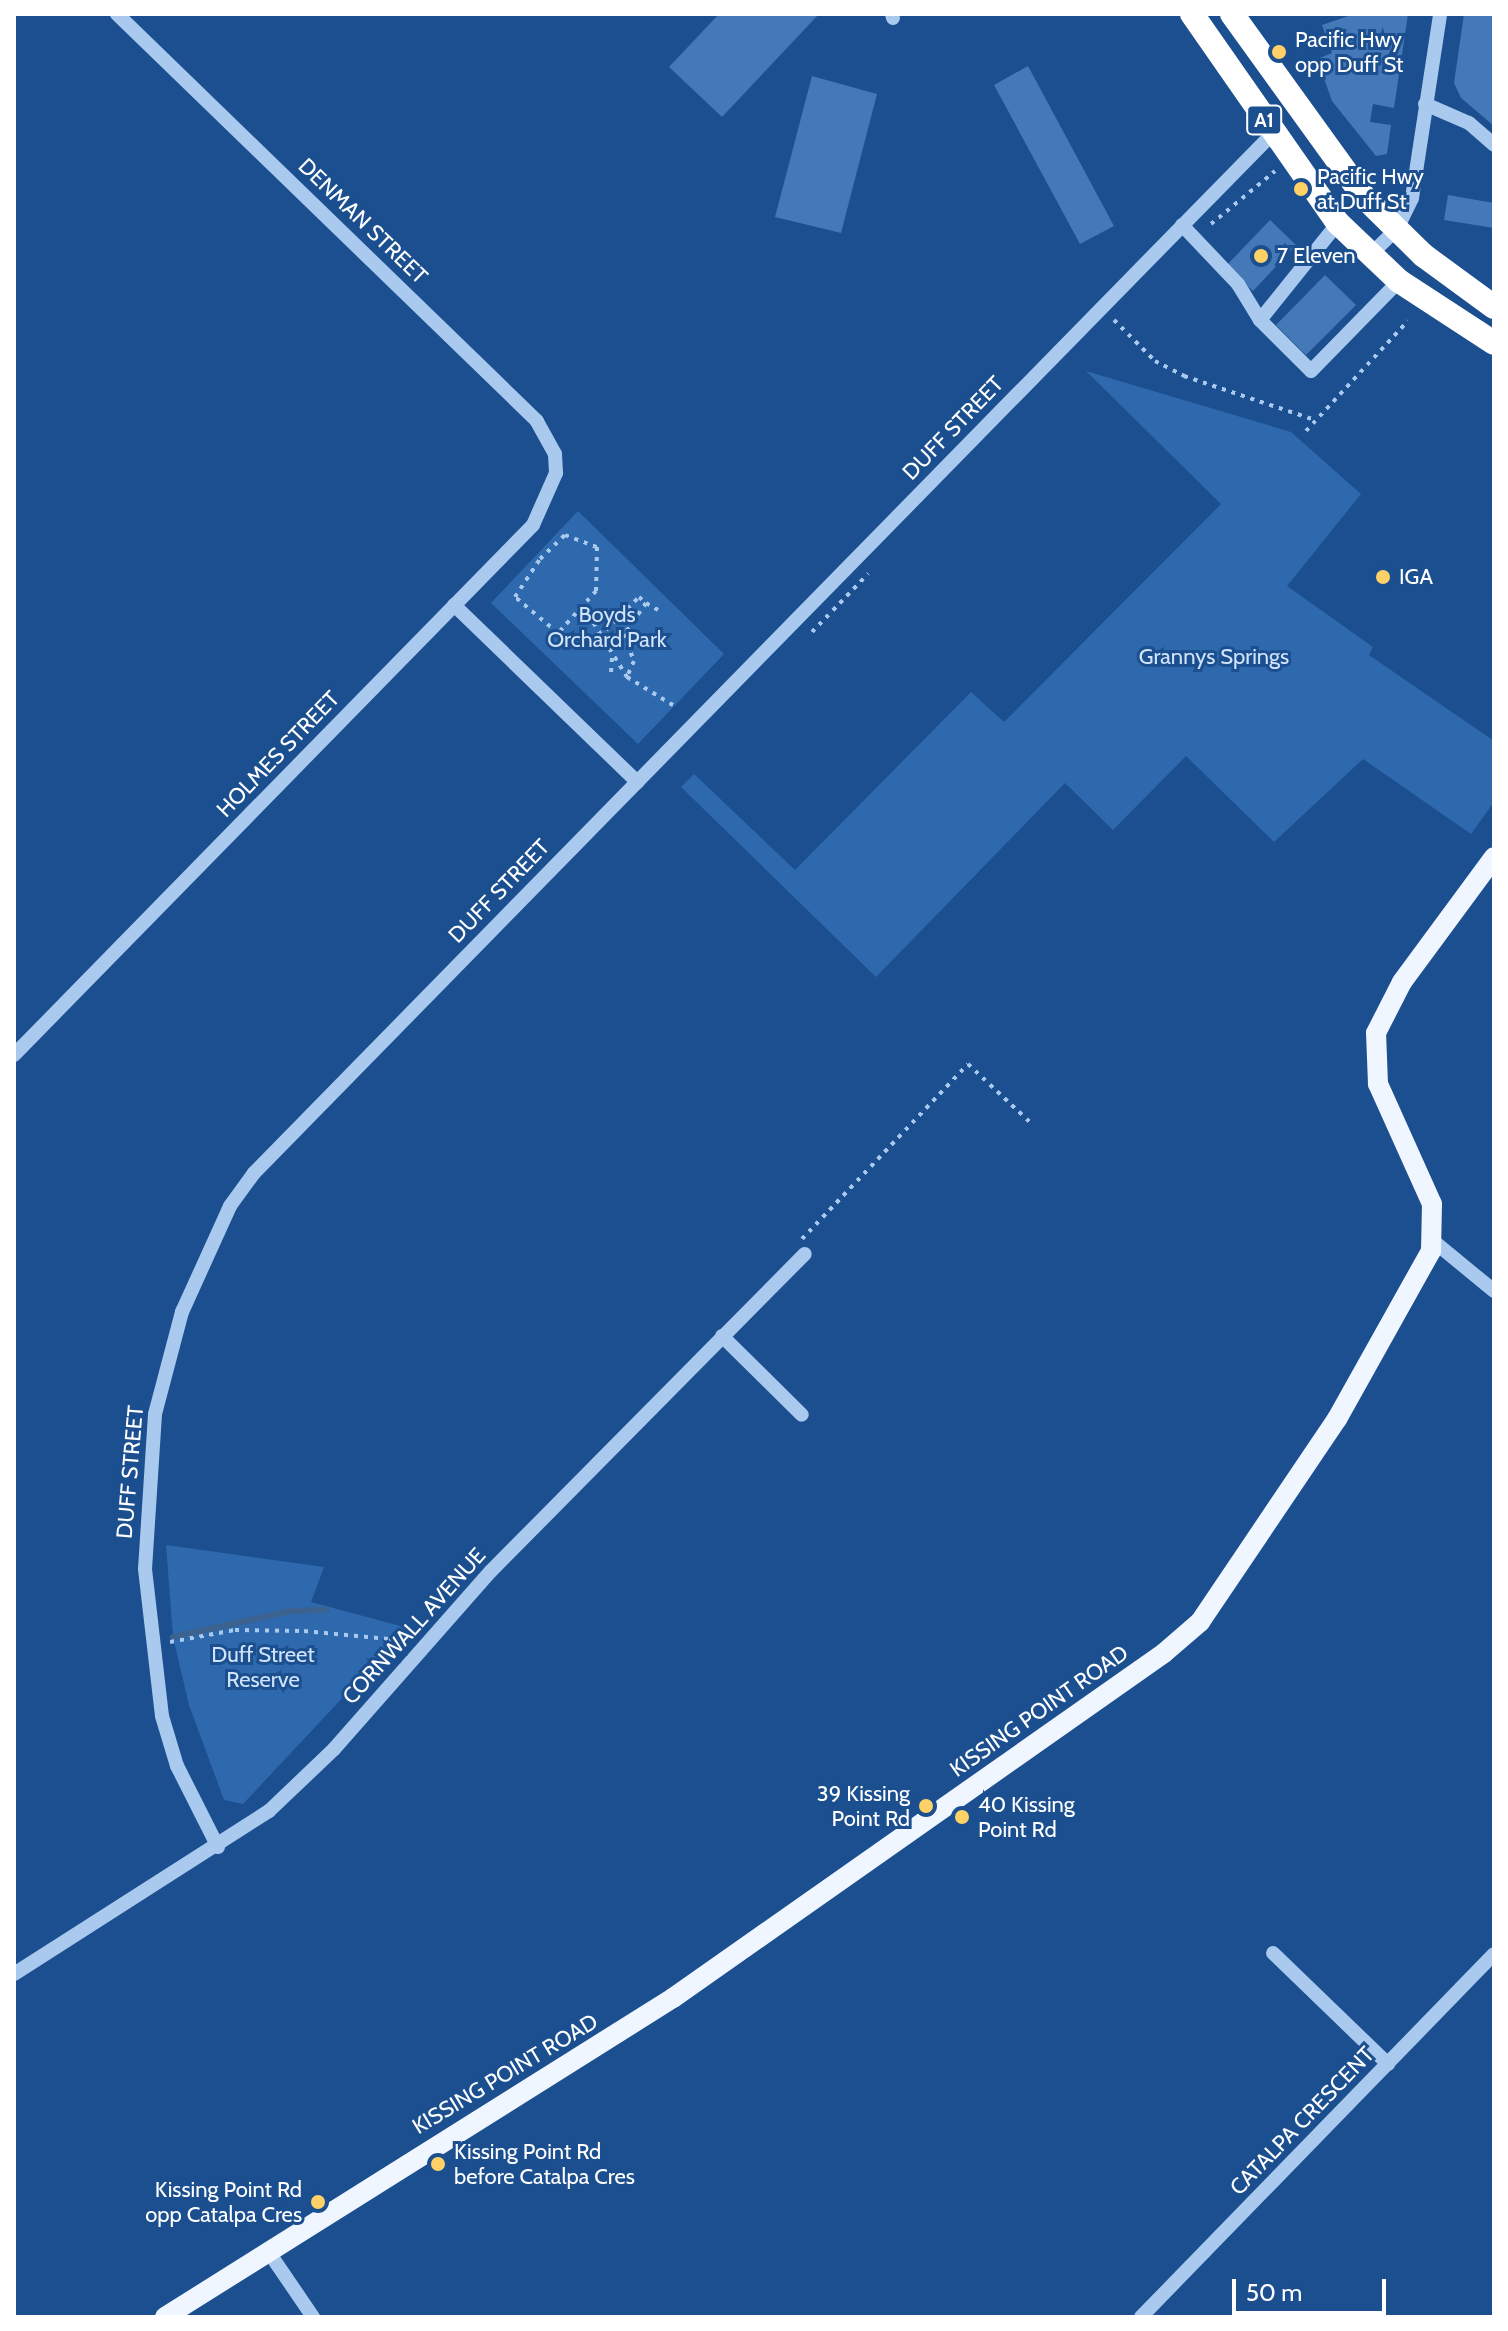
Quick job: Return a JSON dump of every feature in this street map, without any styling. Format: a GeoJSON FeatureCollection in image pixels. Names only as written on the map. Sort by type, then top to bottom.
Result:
{"type":"FeatureCollection","features":[{"type":"Feature","properties":{"kind":"highway","name":"A1"},"geometry":{"type":"LineString","coordinates":[[1192,14],[1338,223],[1399,281],[1494,343]]}},
{"type":"Feature","properties":{"kind":"highway","name":"A1"},"geometry":{"type":"LineString","coordinates":[[1232,14],[1364,197],[1461,286],[1494,307]]}},
{"type":"Feature","properties":{"kind":"main road","name":"KISSING POINT ROAD"},"geometry":{"type":"LineString","coordinates":[[165,2317],[673,1998],[1164,1653],[1200,1622],[1337,1419],[1419,1278],[1432,1240],[1432,1204],[1378,1084],[1376,1033],[1402,982],[1494,857]]}},
{"type":"Feature","properties":{"kind":"street","name":"DENMAN STREET"},"geometry":{"type":"LineString","coordinates":[[117,14],[537,421],[555,454],[556,473]]}},
{"type":"Feature","properties":{"kind":"street"},"geometry":{"type":"LineString","coordinates":[[1370,255],[1397,229],[1412,198],[1440,14]]}},
{"type":"Feature","properties":{"kind":"street"},"geometry":{"type":"LineString","coordinates":[[1425,104],[1469,123],[1494,145]]}},
{"type":"Feature","properties":{"kind":"street","name":"DUFF STREET"},"geometry":{"type":"LineString","coordinates":[[218,1847],[177,1766],[162,1716],[145,1569],[155,1414],[182,1312],[205,1253],[254,1173],[1273,133]]}},
{"type":"Feature","properties":{"kind":"street"},"geometry":{"type":"LineString","coordinates":[[1260,320],[1338,223]]}},
{"type":"Feature","properties":{"kind":"street"},"geometry":{"type":"LineString","coordinates":[[1182,225],[1238,284],[1260,320],[1311,371],[1399,281]]}},
{"type":"Feature","properties":{"kind":"street","name":"HOLMES STREET"},"geometry":{"type":"LineString","coordinates":[[14,1055],[533,525],[556,473]]}},
{"type":"Feature","properties":{"kind":"street"},"geometry":{"type":"LineString","coordinates":[[454,605],[637,782]]}},
{"type":"Feature","properties":{"kind":"street"},"geometry":{"type":"LineString","coordinates":[[1432,1240],[1494,1291]]}},
{"type":"Feature","properties":{"kind":"street","name":"CORNWALL AVENUE"},"geometry":{"type":"LineString","coordinates":[[14,1974],[218,1847],[269,1811],[324,1759],[491,1571],[805,1254]]}},
{"type":"Feature","properties":{"kind":"street"},"geometry":{"type":"LineString","coordinates":[[722,1336],[802,1415]]}},
{"type":"Feature","properties":{"kind":"street"},"geometry":{"type":"LineString","coordinates":[[1273,1953],[1388,2064]]}},
{"type":"Feature","properties":{"kind":"street","name":"CATALPA CRESCENT"},"geometry":{"type":"LineString","coordinates":[[1141,2317],[1494,1954]]}},
{"type":"Feature","properties":{"kind":"street"},"geometry":{"type":"LineString","coordinates":[[268,2251],[313,2317]]}},
{"type":"Feature","properties":{"kind":"path"},"geometry":{"type":"LineString","coordinates":[[1114,321],[1155,361],[1184,376],[1315,420]]}},
{"type":"Feature","properties":{"kind":"path"},"geometry":{"type":"LineString","coordinates":[[1306,431],[1408,321]]}},
{"type":"Feature","properties":{"kind":"path"},"geometry":{"type":"LineString","coordinates":[[565,535],[597,547],[596,591],[583,606],[558,633],[515,597],[540,559],[565,535]]}},
{"type":"Feature","properties":{"kind":"path"},"geometry":{"type":"LineString","coordinates":[[599,637],[639,597],[658,610]]}},
{"type":"Feature","properties":{"kind":"path"},"geometry":{"type":"LineString","coordinates":[[627,677],[634,661],[624,634],[646,603]]}},
{"type":"Feature","properties":{"kind":"path"},"geometry":{"type":"LineString","coordinates":[[583,606],[599,637],[627,677],[676,707]]}},
{"type":"Feature","properties":{"kind":"path"},"geometry":{"type":"LineString","coordinates":[[611,672],[612,656]]}},
{"type":"Feature","properties":{"kind":"path"},"geometry":{"type":"LineString","coordinates":[[805,1254],[801,1240],[968,1064],[1032,1124]]}},
{"type":"Feature","properties":{"kind":"path"},"geometry":{"type":"LineString","coordinates":[[170,1642],[235,1630],[304,1631],[389,1639],[421,1653]]}},
{"type":"Feature","properties":{"kind":"green space","name":"Grannys Springs"},"geometry":{"type":"Polygon","coordinates":[[[1086,371],[1291,432],[1361,494],[1287,586],[1373,647],[1369,655],[1494,741],[1494,802],[1471,834],[1363,759],[1274,842],[1186,756],[1113,830],[1065,783],[876,977],[681,787],[694,774],[795,870],[971,692],[1004,722],[1221,504],[1086,371]]]}},
{"type":"Feature","properties":{"kind":"green space","name":"Boyds Orchard Park"},"geometry":{"type":"Polygon","coordinates":[[[578,511],[724,654],[638,744],[491,603],[578,511]]]}},
{"type":"Feature","properties":{"kind":"green space","name":"Duff Street Reserve"},"geometry":{"type":"Polygon","coordinates":[[[166,1545],[324,1567],[311,1602],[408,1628],[243,1804],[224,1800],[189,1705],[173,1637],[166,1545]]]}},
{"type":"Feature","properties":{"kind":"building"},"geometry":{"type":"Polygon","coordinates":[[[719,14],[819,14],[722,117],[669,67],[719,14]]]}},
{"type":"Feature","properties":{"kind":"building"},"geometry":{"type":"Polygon","coordinates":[[[1354,14],[1408,14],[1394,108],[1373,104],[1370,122],[1391,125],[1387,154],[1376,156],[1332,101],[1317,59],[1332,53],[1322,25],[1354,14]]]}},
{"type":"Feature","properties":{"kind":"building"},"geometry":{"type":"Polygon","coordinates":[[[1464,14],[1494,14],[1494,126],[1461,98],[1454,83],[1464,14]]]}},
{"type":"Feature","properties":{"kind":"building"},"geometry":{"type":"Polygon","coordinates":[[[1028,66],[1114,226],[1080,244],[994,85],[1028,66]]]}},
{"type":"Feature","properties":{"kind":"building"},"geometry":{"type":"Polygon","coordinates":[[[812,76],[877,94],[841,233],[775,217],[812,76]]]}},
{"type":"Feature","properties":{"kind":"building"},"geometry":{"type":"Polygon","coordinates":[[[1448,195],[1494,203],[1494,228],[1444,220],[1448,195]]]}},
{"type":"Feature","properties":{"kind":"building","name":"7 Eleven"},"geometry":{"type":"Polygon","coordinates":[[[1270,220],[1296,245],[1253,291],[1226,266],[1270,220]]]}},
{"type":"Feature","properties":{"kind":"building"},"geometry":{"type":"Polygon","coordinates":[[[1325,275],[1356,305],[1306,355],[1276,325],[1325,275]]]}},
{"type":"Feature","properties":{"kind":"waterway"},"geometry":{"type":"LineString","coordinates":[[173,1637],[290,1611],[326,1610]]}},
{"type":"Feature","properties":{"kind":"place","name":"Pacific Hwy opp Duff St"},"geometry":{"type":"Point","coordinates":[1279,52]}},
{"type":"Feature","properties":{"kind":"place","name":"Pacific Hwy at Duff St"},"geometry":{"type":"Point","coordinates":[1301,189]}},
{"type":"Feature","properties":{"kind":"place","name":"7 Eleven"},"geometry":{"type":"Point","coordinates":[1261,256]}},
{"type":"Feature","properties":{"kind":"place","name":"IGA"},"geometry":{"type":"Point","coordinates":[1383,577]}},
{"type":"Feature","properties":{"kind":"place","name":"39 Kissing Point Rd"},"geometry":{"type":"Point","coordinates":[926,1806]}},
{"type":"Feature","properties":{"kind":"place","name":"40 Kissing Point Rd"},"geometry":{"type":"Point","coordinates":[962,1817]}},
{"type":"Feature","properties":{"kind":"place","name":"Kissing Point Rd before Catalpa Cres"},"geometry":{"type":"Point","coordinates":[438,2164]}},
{"type":"Feature","properties":{"kind":"place","name":"Kissing Point Rd opp Catalpa Cres"},"geometry":{"type":"Point","coordinates":[318,2202]}}]}
